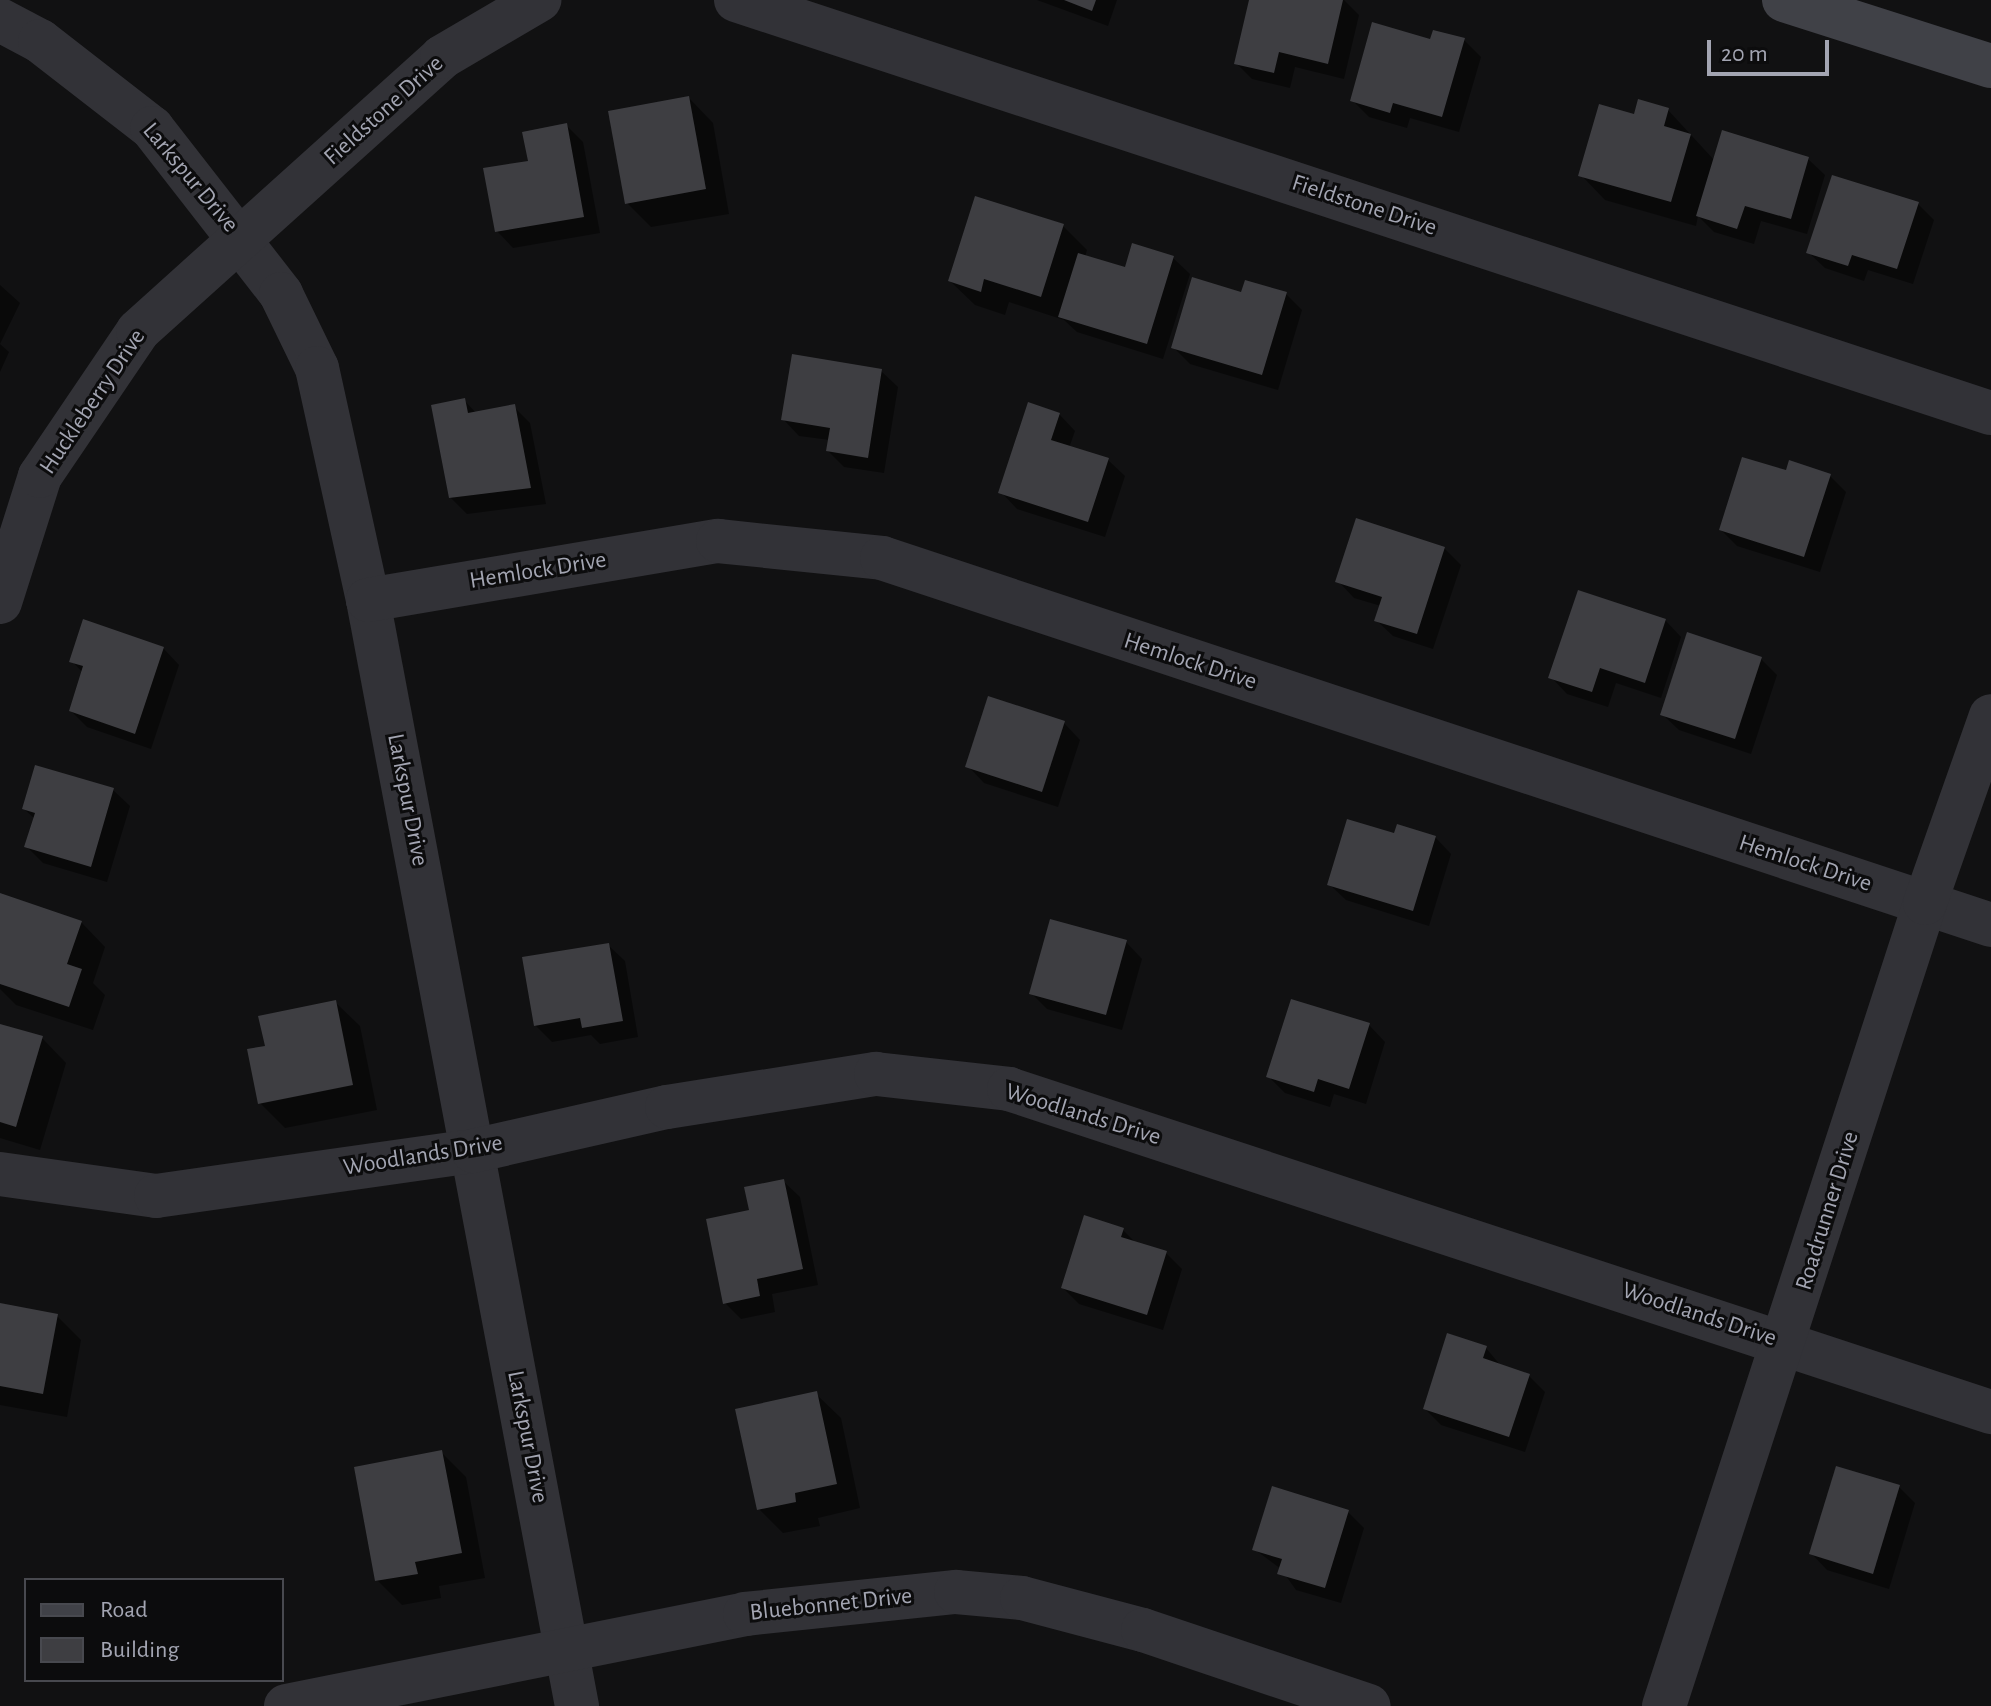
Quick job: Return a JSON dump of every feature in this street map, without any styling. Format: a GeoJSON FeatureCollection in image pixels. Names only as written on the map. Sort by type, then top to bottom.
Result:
{"type":"FeatureCollection","features":[{"type":"Feature","properties":{"kind":"street","name":"Fieldstone Drive"},"geometry":{"type":"LineString","coordinates":[[241,238],[442,57],[539,0]]}},
{"type":"Feature","properties":{"kind":"street","name":"Fieldstone Drive"},"geometry":{"type":"LineString","coordinates":[[736,0],[1991,413]]}},
{"type":"Feature","properties":{"kind":"street"},"geometry":{"type":"LineString","coordinates":[[1784,0],[1991,66]]}},
{"type":"Feature","properties":{"kind":"street","name":"Larkspur Drive"},"geometry":{"type":"LineString","coordinates":[[0,20],[40,41],[152,128],[241,238],[281,294],[317,368],[368,600],[577,1706]]}},
{"type":"Feature","properties":{"kind":"street","name":"Huckleberry Drive"},"geometry":{"type":"LineString","coordinates":[[0,602],[40,476],[138,331],[241,238]]}},
{"type":"Feature","properties":{"kind":"street","name":"Hemlock Drive"},"geometry":{"type":"LineString","coordinates":[[368,600],[718,541],[882,558],[1991,925]]}},
{"type":"Feature","properties":{"kind":"street","name":"Roadrunner Drive"},"geometry":{"type":"LineString","coordinates":[[1664,1706],[1786,1343],[1925,903],[1991,716]]}},
{"type":"Feature","properties":{"kind":"street","name":"Woodlands Drive"},"geometry":{"type":"LineString","coordinates":[[0,1174],[156,1196],[473,1151],[667,1107],[876,1074],[1009,1089],[1991,1412]]}},
{"type":"Feature","properties":{"kind":"street","name":"Bluebonnet Drive"},"geometry":{"type":"LineString","coordinates":[[286,1706],[745,1614],[956,1592],[1022,1598],[1143,1630],[1369,1706]]}},
{"type":"Feature","properties":{"kind":"building"},"geometry":{"type":"Polygon","coordinates":[[[1064,0],[1096,0],[1092,11],[1064,0]]]}},
{"type":"Feature","properties":{"kind":"building"},"geometry":{"type":"Polygon","coordinates":[[[1249,0],[1343,0],[1328,64],[1279,52],[1274,73],[1234,64],[1249,0]]]}},
{"type":"Feature","properties":{"kind":"building"},"geometry":{"type":"Polygon","coordinates":[[[1372,22],[1430,39],[1433,30],[1465,38],[1442,117],[1393,103],[1390,113],[1350,101],[1372,22]]]}},
{"type":"Feature","properties":{"kind":"building"},"geometry":{"type":"Polygon","coordinates":[[[689,96],[706,189],[625,204],[608,111],[689,96]]]}},
{"type":"Feature","properties":{"kind":"building"},"geometry":{"type":"Polygon","coordinates":[[[1638,99],[1669,108],[1664,126],[1691,134],[1671,202],[1578,176],[1599,104],[1634,114],[1638,99]]]}},
{"type":"Feature","properties":{"kind":"building"},"geometry":{"type":"Polygon","coordinates":[[[567,123],[584,217],[495,232],[483,168],[528,161],[522,132],[567,123]]]}},
{"type":"Feature","properties":{"kind":"building"},"geometry":{"type":"Polygon","coordinates":[[[1722,130],[1809,157],[1791,219],[1745,206],[1737,229],[1696,216],[1722,130]]]}},
{"type":"Feature","properties":{"kind":"building"},"geometry":{"type":"Polygon","coordinates":[[[1832,175],[1919,202],[1897,269],[1852,255],[1848,266],[1806,253],[1832,175]]]}},
{"type":"Feature","properties":{"kind":"building"},"geometry":{"type":"Polygon","coordinates":[[[975,196],[1064,224],[1041,297],[984,279],[981,292],[948,281],[975,196]]]}},
{"type":"Feature","properties":{"kind":"building"},"geometry":{"type":"Polygon","coordinates":[[[1132,243],[1174,256],[1147,344],[1058,317],[1078,253],[1125,267],[1132,243]]]}},
{"type":"Feature","properties":{"kind":"building"},"geometry":{"type":"Polygon","coordinates":[[[1192,277],[1241,292],[1245,280],[1287,292],[1262,375],[1171,348],[1192,277]]]}},
{"type":"Feature","properties":{"kind":"building"},"geometry":{"type":"Polygon","coordinates":[[[792,354],[882,369],[868,458],[826,451],[830,428],[781,420],[792,354]]]}},
{"type":"Feature","properties":{"kind":"building"},"geometry":{"type":"Polygon","coordinates":[[[465,398],[468,413],[515,404],[531,488],[449,498],[431,405],[465,398]]]}},
{"type":"Feature","properties":{"kind":"building"},"geometry":{"type":"Polygon","coordinates":[[[1028,402],[1060,413],[1051,440],[1109,458],[1088,522],[998,493],[1028,402]]]}},
{"type":"Feature","properties":{"kind":"building"},"geometry":{"type":"Polygon","coordinates":[[[1742,457],[1786,470],[1789,460],[1831,474],[1804,557],[1719,530],[1742,457]]]}},
{"type":"Feature","properties":{"kind":"building"},"geometry":{"type":"Polygon","coordinates":[[[1356,518],[1445,547],[1417,634],[1374,621],[1382,597],[1335,582],[1356,518]]]}},
{"type":"Feature","properties":{"kind":"building"},"geometry":{"type":"Polygon","coordinates":[[[1578,590],[1666,619],[1645,683],[1600,668],[1592,692],[1548,678],[1578,590]]]}},
{"type":"Feature","properties":{"kind":"building"},"geometry":{"type":"Polygon","coordinates":[[[83,619],[164,647],[135,734],[69,711],[83,666],[69,662],[83,619]]]}},
{"type":"Feature","properties":{"kind":"building"},"geometry":{"type":"Polygon","coordinates":[[[1687,632],[1762,657],[1735,739],[1660,715],[1687,632]]]}},
{"type":"Feature","properties":{"kind":"building"},"geometry":{"type":"Polygon","coordinates":[[[988,696],[1065,721],[1042,792],[965,767],[988,696]]]}},
{"type":"Feature","properties":{"kind":"building"},"geometry":{"type":"Polygon","coordinates":[[[35,765],[114,788],[91,867],[24,847],[35,813],[22,809],[35,765]]]}},
{"type":"Feature","properties":{"kind":"building"},"geometry":{"type":"Polygon","coordinates":[[[1347,819],[1394,833],[1397,824],[1436,836],[1413,911],[1327,885],[1347,819]]]}},
{"type":"Feature","properties":{"kind":"building"},"geometry":{"type":"Polygon","coordinates":[[[0,893],[82,921],[67,964],[82,969],[69,1007],[0,984],[0,893]]]}},
{"type":"Feature","properties":{"kind":"building"},"geometry":{"type":"Polygon","coordinates":[[[1050,919],[1127,940],[1106,1015],[1029,994],[1050,919]]]}},
{"type":"Feature","properties":{"kind":"building"},"geometry":{"type":"Polygon","coordinates":[[[609,943],[623,1021],[582,1028],[580,1018],[534,1026],[522,957],[609,943]]]}},
{"type":"Feature","properties":{"kind":"building"},"geometry":{"type":"Polygon","coordinates":[[[1291,999],[1370,1023],[1349,1089],[1318,1079],[1314,1092],[1266,1077],[1291,999]]]}},
{"type":"Feature","properties":{"kind":"building"},"geometry":{"type":"Polygon","coordinates":[[[336,1000],[353,1085],[258,1104],[247,1049],[265,1046],[258,1016],[336,1000]]]}},
{"type":"Feature","properties":{"kind":"building"},"geometry":{"type":"Polygon","coordinates":[[[0,1024],[43,1036],[16,1127],[0,1122],[0,1024]]]}},
{"type":"Feature","properties":{"kind":"building"},"geometry":{"type":"Polygon","coordinates":[[[784,1179],[803,1269],[757,1279],[760,1296],[723,1304],[706,1219],[749,1210],[744,1187],[784,1179]]]}},
{"type":"Feature","properties":{"kind":"building"},"geometry":{"type":"Polygon","coordinates":[[[1084,1215],[1124,1228],[1121,1237],[1167,1251],[1147,1315],[1061,1288],[1084,1215]]]}},
{"type":"Feature","properties":{"kind":"building"},"geometry":{"type":"Polygon","coordinates":[[[0,1303],[58,1314],[43,1394],[0,1386],[0,1303]]]}},
{"type":"Feature","properties":{"kind":"building"},"geometry":{"type":"Polygon","coordinates":[[[1447,1333],[1487,1346],[1483,1358],[1530,1374],[1509,1437],[1423,1409],[1447,1333]]]}},
{"type":"Feature","properties":{"kind":"building"},"geometry":{"type":"Polygon","coordinates":[[[817,1391],[837,1484],[795,1493],[796,1502],[757,1510],[735,1409],[817,1391]]]}},
{"type":"Feature","properties":{"kind":"building"},"geometry":{"type":"Polygon","coordinates":[[[442,1450],[462,1553],[415,1562],[418,1574],[375,1581],[354,1467],[442,1450]]]}},
{"type":"Feature","properties":{"kind":"building"},"geometry":{"type":"Polygon","coordinates":[[[1836,1466],[1900,1485],[1873,1574],[1809,1554],[1836,1466]]]}},
{"type":"Feature","properties":{"kind":"building"},"geometry":{"type":"Polygon","coordinates":[[[1272,1486],[1349,1510],[1325,1588],[1277,1574],[1282,1559],[1252,1550],[1272,1486]]]}}]}
